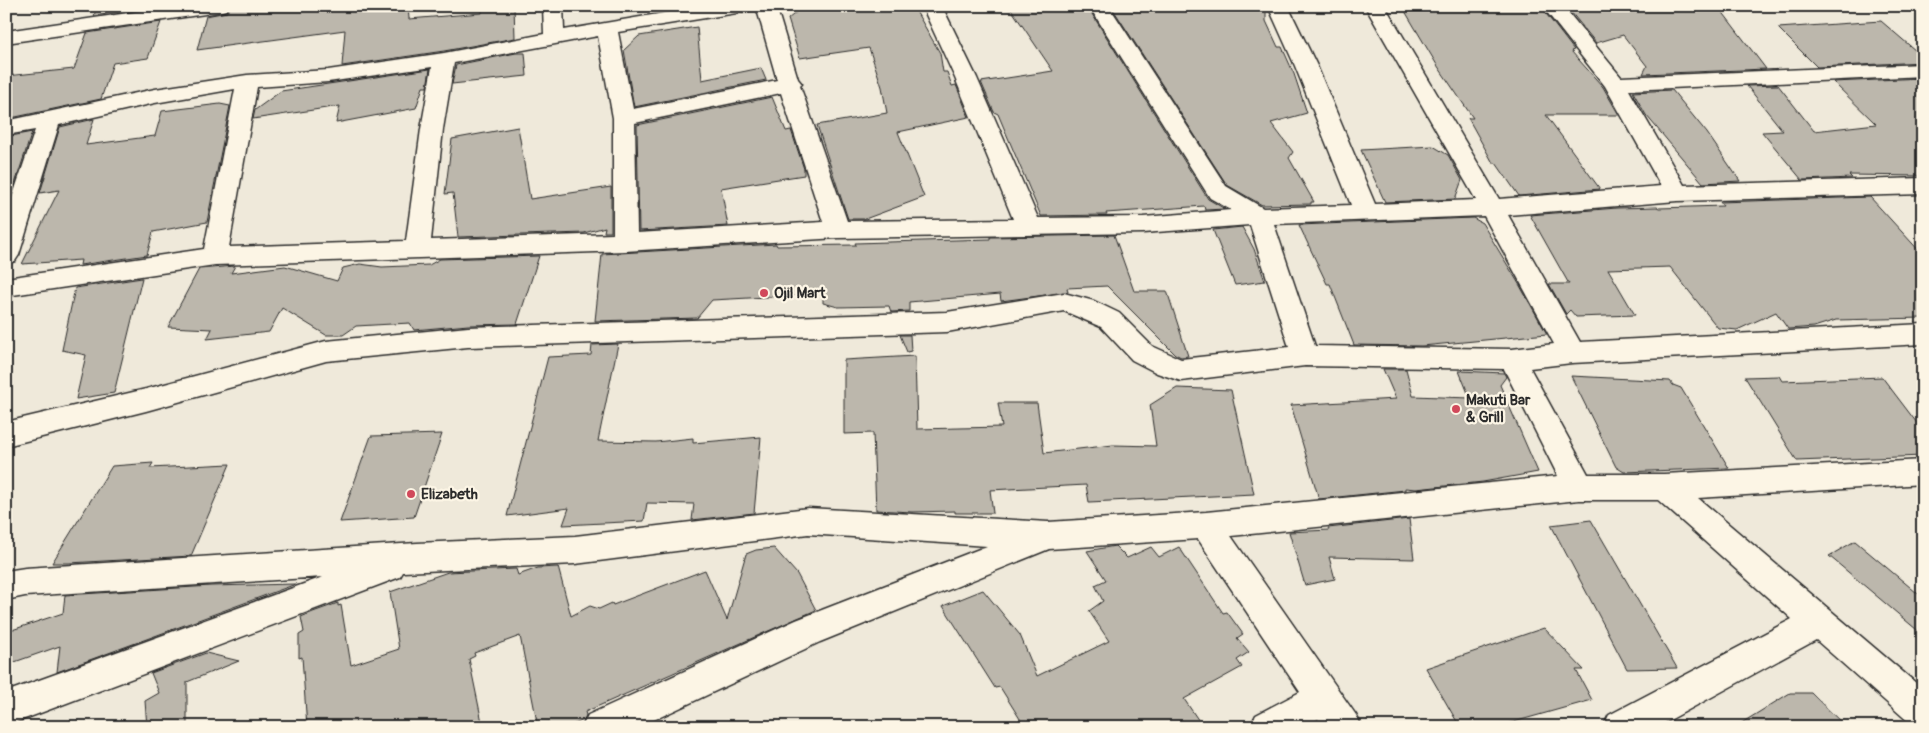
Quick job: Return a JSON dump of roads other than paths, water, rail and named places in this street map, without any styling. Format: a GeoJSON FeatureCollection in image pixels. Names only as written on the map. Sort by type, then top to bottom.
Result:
{"type":"FeatureCollection","features":[{"type":"Feature","properties":{"kind":"street"},"geometry":{"type":"LineString","coordinates":[[6,37],[219,6]]}},
{"type":"Feature","properties":{"kind":"street"},"geometry":{"type":"LineString","coordinates":[[553,6],[554,38]]}},
{"type":"Feature","properties":{"kind":"street"},"geometry":{"type":"LineString","coordinates":[[6,128],[155,96],[247,81],[328,76],[444,59],[607,28],[743,6]]}},
{"type":"Feature","properties":{"kind":"street"},"geometry":{"type":"LineString","coordinates":[[766,6],[791,84],[793,97],[838,230]]}},
{"type":"Feature","properties":{"kind":"street"},"geometry":{"type":"LineString","coordinates":[[932,6],[966,78],[1029,227]]}},
{"type":"Feature","properties":{"kind":"street"},"geometry":{"type":"LineString","coordinates":[[1099,6],[1218,192],[1259,216],[1305,356]]}},
{"type":"Feature","properties":{"kind":"street"},"geometry":{"type":"LineString","coordinates":[[1278,6],[1306,66],[1366,212]]}},
{"type":"Feature","properties":{"kind":"street"},"geometry":{"type":"LineString","coordinates":[[1375,6],[1492,208],[1572,353]]}},
{"type":"Feature","properties":{"kind":"street"},"geometry":{"type":"LineString","coordinates":[[1552,6],[1616,84],[1677,193]]}},
{"type":"Feature","properties":{"kind":"street"},"geometry":{"type":"LineString","coordinates":[[607,28],[624,118],[625,242]]}},
{"type":"Feature","properties":{"kind":"street"},"geometry":{"type":"LineString","coordinates":[[418,248],[432,129],[444,59]]}},
{"type":"Feature","properties":{"kind":"street"},"geometry":{"type":"LineString","coordinates":[[1616,84],[1923,70]]}},
{"type":"Feature","properties":{"kind":"street"},"geometry":{"type":"LineString","coordinates":[[215,256],[247,81]]}},
{"type":"Feature","properties":{"kind":"street"},"geometry":{"type":"LineString","coordinates":[[624,118],[791,84]]}},
{"type":"Feature","properties":{"kind":"street"},"geometry":{"type":"LineString","coordinates":[[6,255],[50,120]]}},
{"type":"Feature","properties":{"kind":"street"},"geometry":{"type":"LineString","coordinates":[[6,287],[215,256],[625,242],[838,230],[1143,225],[1259,216],[1492,208],[1677,193],[1923,186]]}},
{"type":"Feature","properties":{"kind":"street"},"geometry":{"type":"LineString","coordinates":[[6,434],[146,400],[326,351],[468,336],[947,322],[1064,302],[1085,308],[1110,320],[1142,353],[1167,366],[1181,370],[1305,356],[1512,359],[1572,353],[1923,334]]}},
{"type":"Feature","properties":{"kind":"street"},"geometry":{"type":"LineString","coordinates":[[1512,359],[1579,487]]}},
{"type":"Feature","properties":{"kind":"street"},"geometry":{"type":"LineString","coordinates":[[6,586],[35,581],[417,556],[576,550],[808,521],[1048,536],[1206,525],[1579,487],[1664,487],[1923,472]]}},
{"type":"Feature","properties":{"kind":"street"},"geometry":{"type":"LineString","coordinates":[[1664,487],[1923,712]]}},
{"type":"Feature","properties":{"kind":"street"},"geometry":{"type":"LineString","coordinates":[[1206,525],[1344,727]]}},
{"type":"Feature","properties":{"kind":"street"},"geometry":{"type":"LineString","coordinates":[[600,727],[808,631],[1048,536]]}},
{"type":"Feature","properties":{"kind":"street"},"geometry":{"type":"LineString","coordinates":[[6,709],[417,556]]}},
{"type":"Feature","properties":{"kind":"street"},"geometry":{"type":"LineString","coordinates":[[1621,727],[1819,622]]}},
{"type":"Feature","properties":{"kind":"street"},"geometry":{"type":"LineString","coordinates":[[1268,727],[1324,697]]}},
{"type":"Feature","properties":{"kind":"place","name":"Ojil Mart"},"geometry":{"type":"Point","coordinates":[764,293]}},
{"type":"Feature","properties":{"kind":"place","name":"Makuti Bar & Grill"},"geometry":{"type":"Point","coordinates":[1456,409]}},
{"type":"Feature","properties":{"kind":"place","name":"Elizabeth"},"geometry":{"type":"Point","coordinates":[411,494]}}]}
